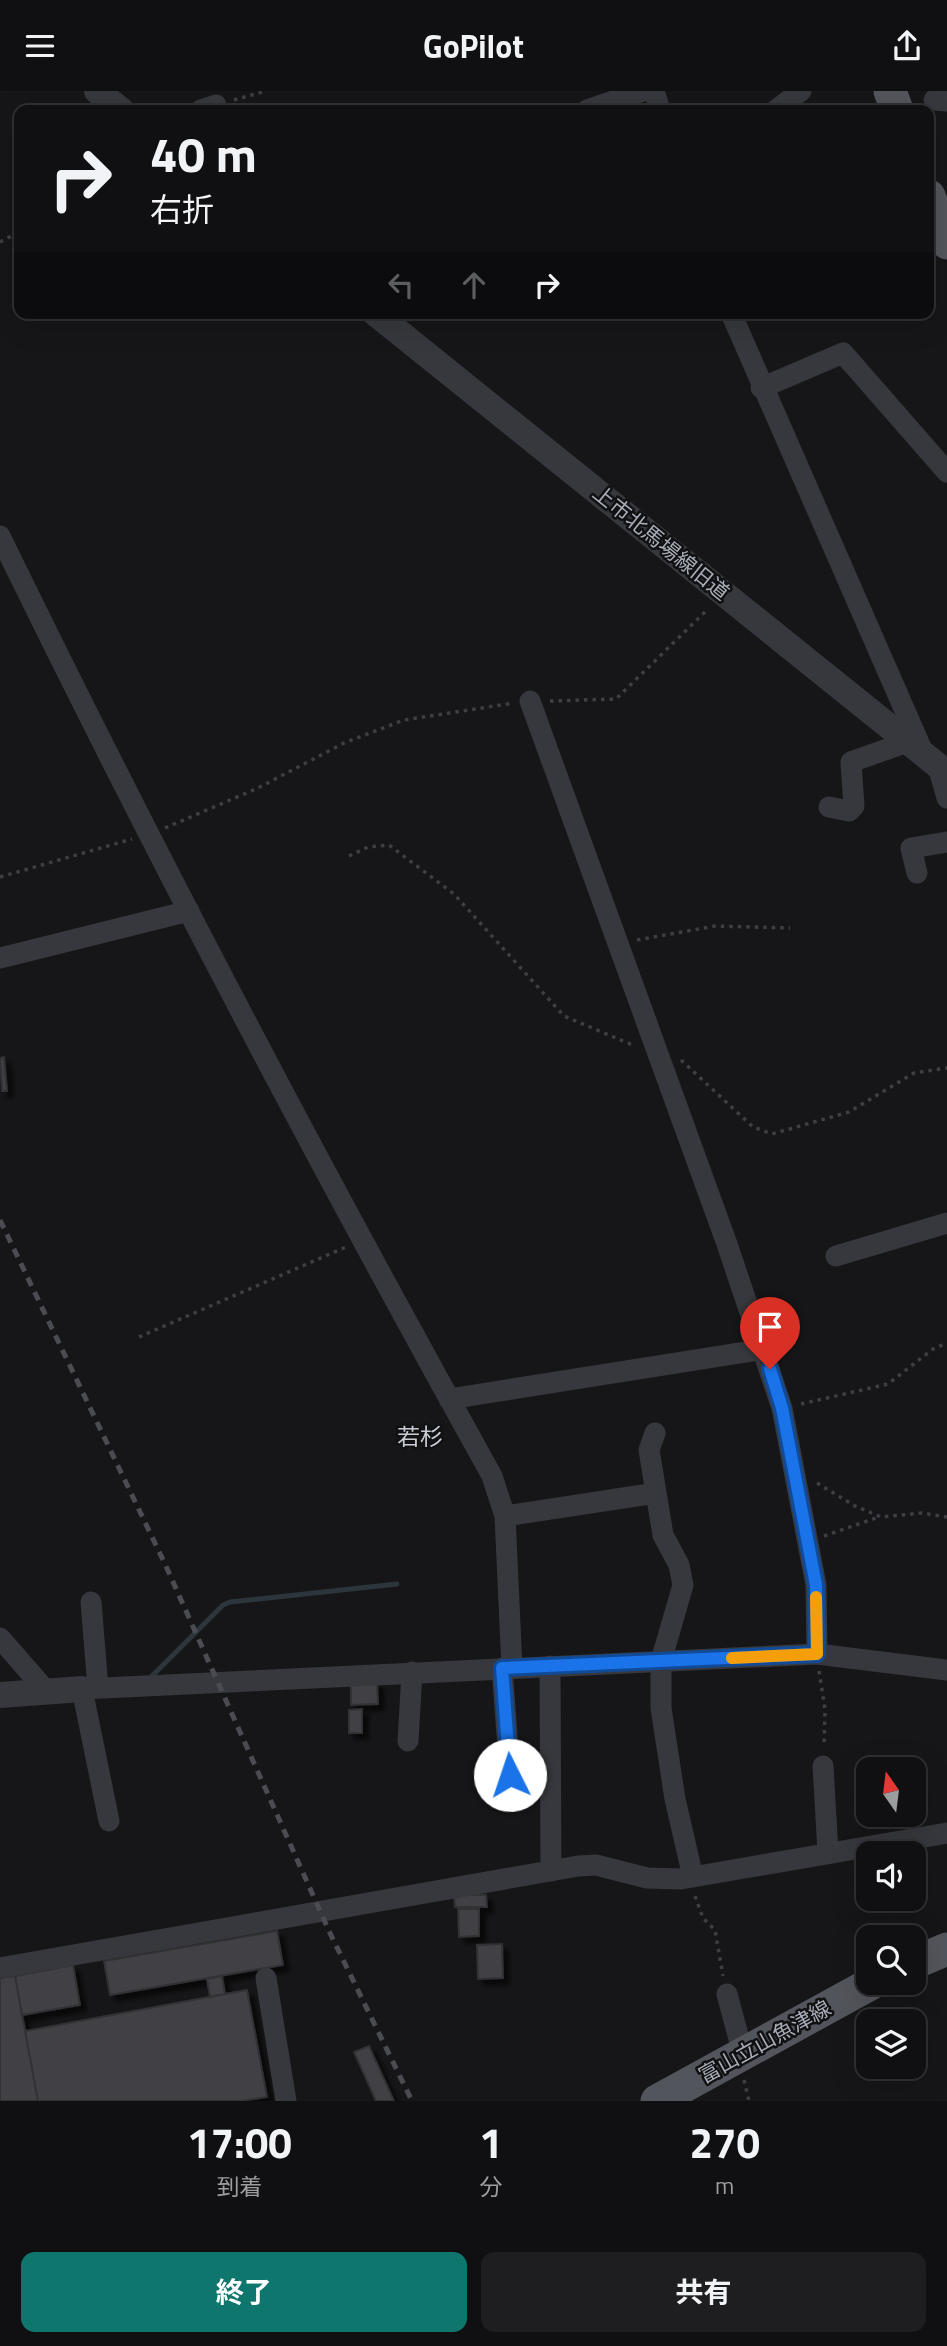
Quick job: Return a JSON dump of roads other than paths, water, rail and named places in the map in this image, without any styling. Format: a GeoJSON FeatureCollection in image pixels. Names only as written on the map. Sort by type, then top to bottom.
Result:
{"type":"FeatureCollection","features":[{"type":"Feature","properties":{"kind":"main road"},"geometry":{"type":"LineString","coordinates":[[934,209],[947,243]]}},
{"type":"Feature","properties":{"kind":"main road"},"geometry":{"type":"LineString","coordinates":[[926,1958],[947,1949]]}},
{"type":"Feature","properties":{"kind":"main road","name":"富山立山魚津線"},"geometry":{"type":"LineString","coordinates":[[657,2101],[856,1992]]}},
{"type":"Feature","properties":{"kind":"street"},"geometry":{"type":"LineString","coordinates":[[97,91],[115,105]]}},
{"type":"Feature","properties":{"kind":"street"},"geometry":{"type":"LineString","coordinates":[[602,105],[643,91]]}},
{"type":"Feature","properties":{"kind":"street"},"geometry":{"type":"LineString","coordinates":[[775,103],[801,91]]}},
{"type":"Feature","properties":{"kind":"street","name":"上市北馬場線旧道"},"geometry":{"type":"LineString","coordinates":[[382,319],[929,758]]}},
{"type":"Feature","properties":{"kind":"street"},"geometry":{"type":"LineString","coordinates":[[733,319],[761,388],[947,798]]}},
{"type":"Feature","properties":{"kind":"street"},"geometry":{"type":"LineString","coordinates":[[761,388],[843,353],[947,471]]}},
{"type":"Feature","properties":{"kind":"street"},"geometry":{"type":"LineString","coordinates":[[0,536],[149,834],[361,1240],[492,1476],[505,1516],[510,1775]]}},
{"type":"Feature","properties":{"kind":"street"},"geometry":{"type":"LineString","coordinates":[[530,701],[764,1349],[782,1408],[816,1585],[817,1654]]}},
{"type":"Feature","properties":{"kind":"street"},"geometry":{"type":"LineString","coordinates":[[829,807],[849,811],[854,806],[851,762],[929,758]]}},
{"type":"Feature","properties":{"kind":"street"},"geometry":{"type":"LineString","coordinates":[[918,873],[911,848],[947,842]]}},
{"type":"Feature","properties":{"kind":"street"},"geometry":{"type":"LineString","coordinates":[[0,958],[189,911]]}},
{"type":"Feature","properties":{"kind":"street"},"geometry":{"type":"LineString","coordinates":[[836,1256],[947,1223]]}},
{"type":"Feature","properties":{"kind":"street"},"geometry":{"type":"LineString","coordinates":[[449,1399],[764,1349]]}},
{"type":"Feature","properties":{"kind":"street"},"geometry":{"type":"LineString","coordinates":[[655,1433],[649,1450],[663,1535],[679,1565],[683,1585],[661,1661],[663,1721],[675,1799],[693,1877]]}},
{"type":"Feature","properties":{"kind":"street"},"geometry":{"type":"LineString","coordinates":[[505,1516],[656,1493]]}},
{"type":"Feature","properties":{"kind":"street"},"geometry":{"type":"LineString","coordinates":[[92,1602],[90,1688],[109,1821]]}},
{"type":"Feature","properties":{"kind":"street"},"geometry":{"type":"LineString","coordinates":[[0,1638],[47,1692]]}},
{"type":"Feature","properties":{"kind":"street"},"geometry":{"type":"LineString","coordinates":[[0,1695],[90,1688],[817,1654],[947,1670]]}},
{"type":"Feature","properties":{"kind":"street"},"geometry":{"type":"LineString","coordinates":[[550,1666],[551,1871]]}},
{"type":"Feature","properties":{"kind":"street"},"geometry":{"type":"LineString","coordinates":[[408,1741],[412,1672]]}},
{"type":"Feature","properties":{"kind":"street"},"geometry":{"type":"LineString","coordinates":[[823,1766],[828,1852]]}},
{"type":"Feature","properties":{"kind":"street"},"geometry":{"type":"LineString","coordinates":[[0,1968],[551,1871],[596,1865],[647,1878],[693,1877],[947,1833]]}},
{"type":"Feature","properties":{"kind":"street"},"geometry":{"type":"LineString","coordinates":[[266,1978],[286,2101]]}},
{"type":"Feature","properties":{"kind":"street"},"geometry":{"type":"LineString","coordinates":[[727,1994],[743,2054]]}},
{"type":"Feature","properties":{"kind":"waterway"},"geometry":{"type":"LineString","coordinates":[[151,1677],[223,1605],[230,1602],[397,1584]]}},
{"type":"Feature","properties":{"kind":"railway"},"geometry":{"type":"LineString","coordinates":[[0,1220],[165,1564],[329,1931],[412,2101]]}},
{"type":"Feature","properties":{"kind":"district","name":"若杉"},"geometry":{"type":"Point","coordinates":[420,1437]}}]}
